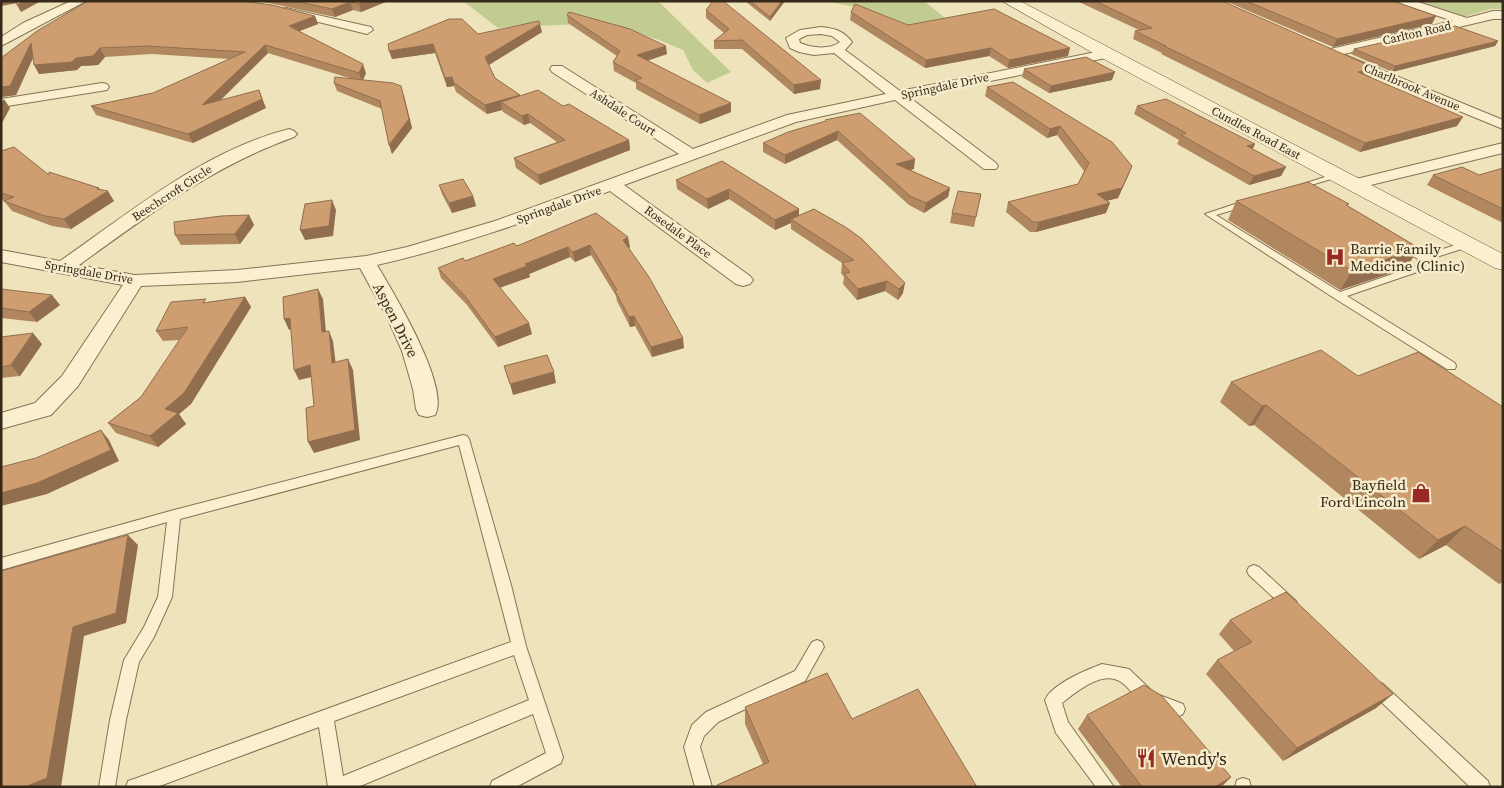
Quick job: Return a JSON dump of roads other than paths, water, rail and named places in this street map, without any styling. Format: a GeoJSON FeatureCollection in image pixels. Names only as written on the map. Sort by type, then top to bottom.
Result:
{"type":"FeatureCollection","features":[{"type":"Feature","properties":{"kind":"main road","name":"Cundles Road East"},"geometry":{"type":"LineString","coordinates":[[1009,1],[1106,54],[1503,262]]}},
{"type":"Feature","properties":{"kind":"street"},"geometry":{"type":"LineString","coordinates":[[1,42],[27,26],[82,1]]}},
{"type":"Feature","properties":{"kind":"street"},"geometry":{"type":"LineString","coordinates":[[1403,1],[1466,22]]}},
{"type":"Feature","properties":{"kind":"street"},"geometry":{"type":"LineString","coordinates":[[276,8],[367,30]]}},
{"type":"Feature","properties":{"kind":"street","name":"Carlton Road"},"geometry":{"type":"LineString","coordinates":[[1327,51],[1493,15],[1503,15]]}},
{"type":"Feature","properties":{"kind":"street"},"geometry":{"type":"LineString","coordinates":[[10,25],[27,26]]}},
{"type":"Feature","properties":{"kind":"street"},"geometry":{"type":"LineString","coordinates":[[836,49],[990,166]]}},
{"type":"Feature","properties":{"kind":"street","name":"Charlbrook Avenue"},"geometry":{"type":"LineString","coordinates":[[1327,51],[1503,125]]}},
{"type":"Feature","properties":{"kind":"street","name":"Springdale Drive"},"geometry":{"type":"LineString","coordinates":[[1,256],[135,281],[237,276],[366,262],[460,239],[792,118],[1106,54]]}},
{"type":"Feature","properties":{"kind":"street","name":"Ashdale Court"},"geometry":{"type":"LineString","coordinates":[[557,69],[690,154]]}},
{"type":"Feature","properties":{"kind":"street"},"geometry":{"type":"LineString","coordinates":[[1,103],[102,86]]}},
{"type":"Feature","properties":{"kind":"street","name":"Beechcroft Circle"},"geometry":{"type":"LineString","coordinates":[[64,267],[178,188],[227,158],[288,134]]}},
{"type":"Feature","properties":{"kind":"street"},"geometry":{"type":"LineString","coordinates":[[1346,180],[1503,148]]}},
{"type":"Feature","properties":{"kind":"street","name":"Rosedale Place"},"geometry":{"type":"LineString","coordinates":[[612,185],[743,280]]}},
{"type":"Feature","properties":{"kind":"street","name":"Aspen Drive"},"geometry":{"type":"LineString","coordinates":[[366,262],[407,337],[418,363],[426,391],[427,409]]}},
{"type":"Feature","properties":{"kind":"street"},"geometry":{"type":"LineString","coordinates":[[1,421],[43,408],[70,381],[135,281]]}},
{"type":"Feature","properties":{"kind":"lane"},"geometry":{"type":"LineString","coordinates":[[1284,191],[1304,189],[1346,180]]}},
{"type":"Feature","properties":{"kind":"lane"},"geometry":{"type":"LineString","coordinates":[[1253,201],[1209,214],[1451,366]]}},
{"type":"Feature","properties":{"kind":"lane"},"geometry":{"type":"LineString","coordinates":[[1390,239],[1423,258],[1468,244]]}},
{"type":"Feature","properties":{"kind":"lane"},"geometry":{"type":"LineString","coordinates":[[1337,296],[1420,268],[1423,258]]}},
{"type":"Feature","properties":{"kind":"lane"},"geometry":{"type":"LineString","coordinates":[[1,564],[174,515],[463,439],[519,646],[555,757],[498,787]]}},
{"type":"Feature","properties":{"kind":"lane"},"geometry":{"type":"LineString","coordinates":[[107,787],[118,720],[132,660],[149,632],[165,597],[174,515]]}},
{"type":"Feature","properties":{"kind":"lane"},"geometry":{"type":"LineString","coordinates":[[1254,570],[1302,616]]}},
{"type":"Feature","properties":{"kind":"lane"},"geometry":{"type":"LineString","coordinates":[[134,787],[519,646]]}},
{"type":"Feature","properties":{"kind":"lane"},"geometry":{"type":"LineString","coordinates":[[704,787],[692,748],[698,730],[712,717],[800,676],[817,647]]}},
{"type":"Feature","properties":{"kind":"lane"},"geometry":{"type":"LineString","coordinates":[[1106,787],[1062,727],[1053,700],[1073,685],[1102,671],[1124,674],[1149,699],[1177,709]]}},
{"type":"Feature","properties":{"kind":"lane"},"geometry":{"type":"LineString","coordinates":[[1364,676],[1482,787]]}},
{"type":"Feature","properties":{"kind":"lane"},"geometry":{"type":"LineString","coordinates":[[325,717],[336,787],[538,704]]}},
{"type":"Feature","properties":{"kind":"place","name":"Barrie Family Medicine (Clinic)"},"geometry":{"type":"Point","coordinates":[1335,257]}},
{"type":"Feature","properties":{"kind":"place","name":"Bayfield Ford Lincoln"},"geometry":{"type":"Point","coordinates":[1421,493]}},
{"type":"Feature","properties":{"kind":"place","name":"Wendy's"},"geometry":{"type":"Point","coordinates":[1146,758]}}]}
